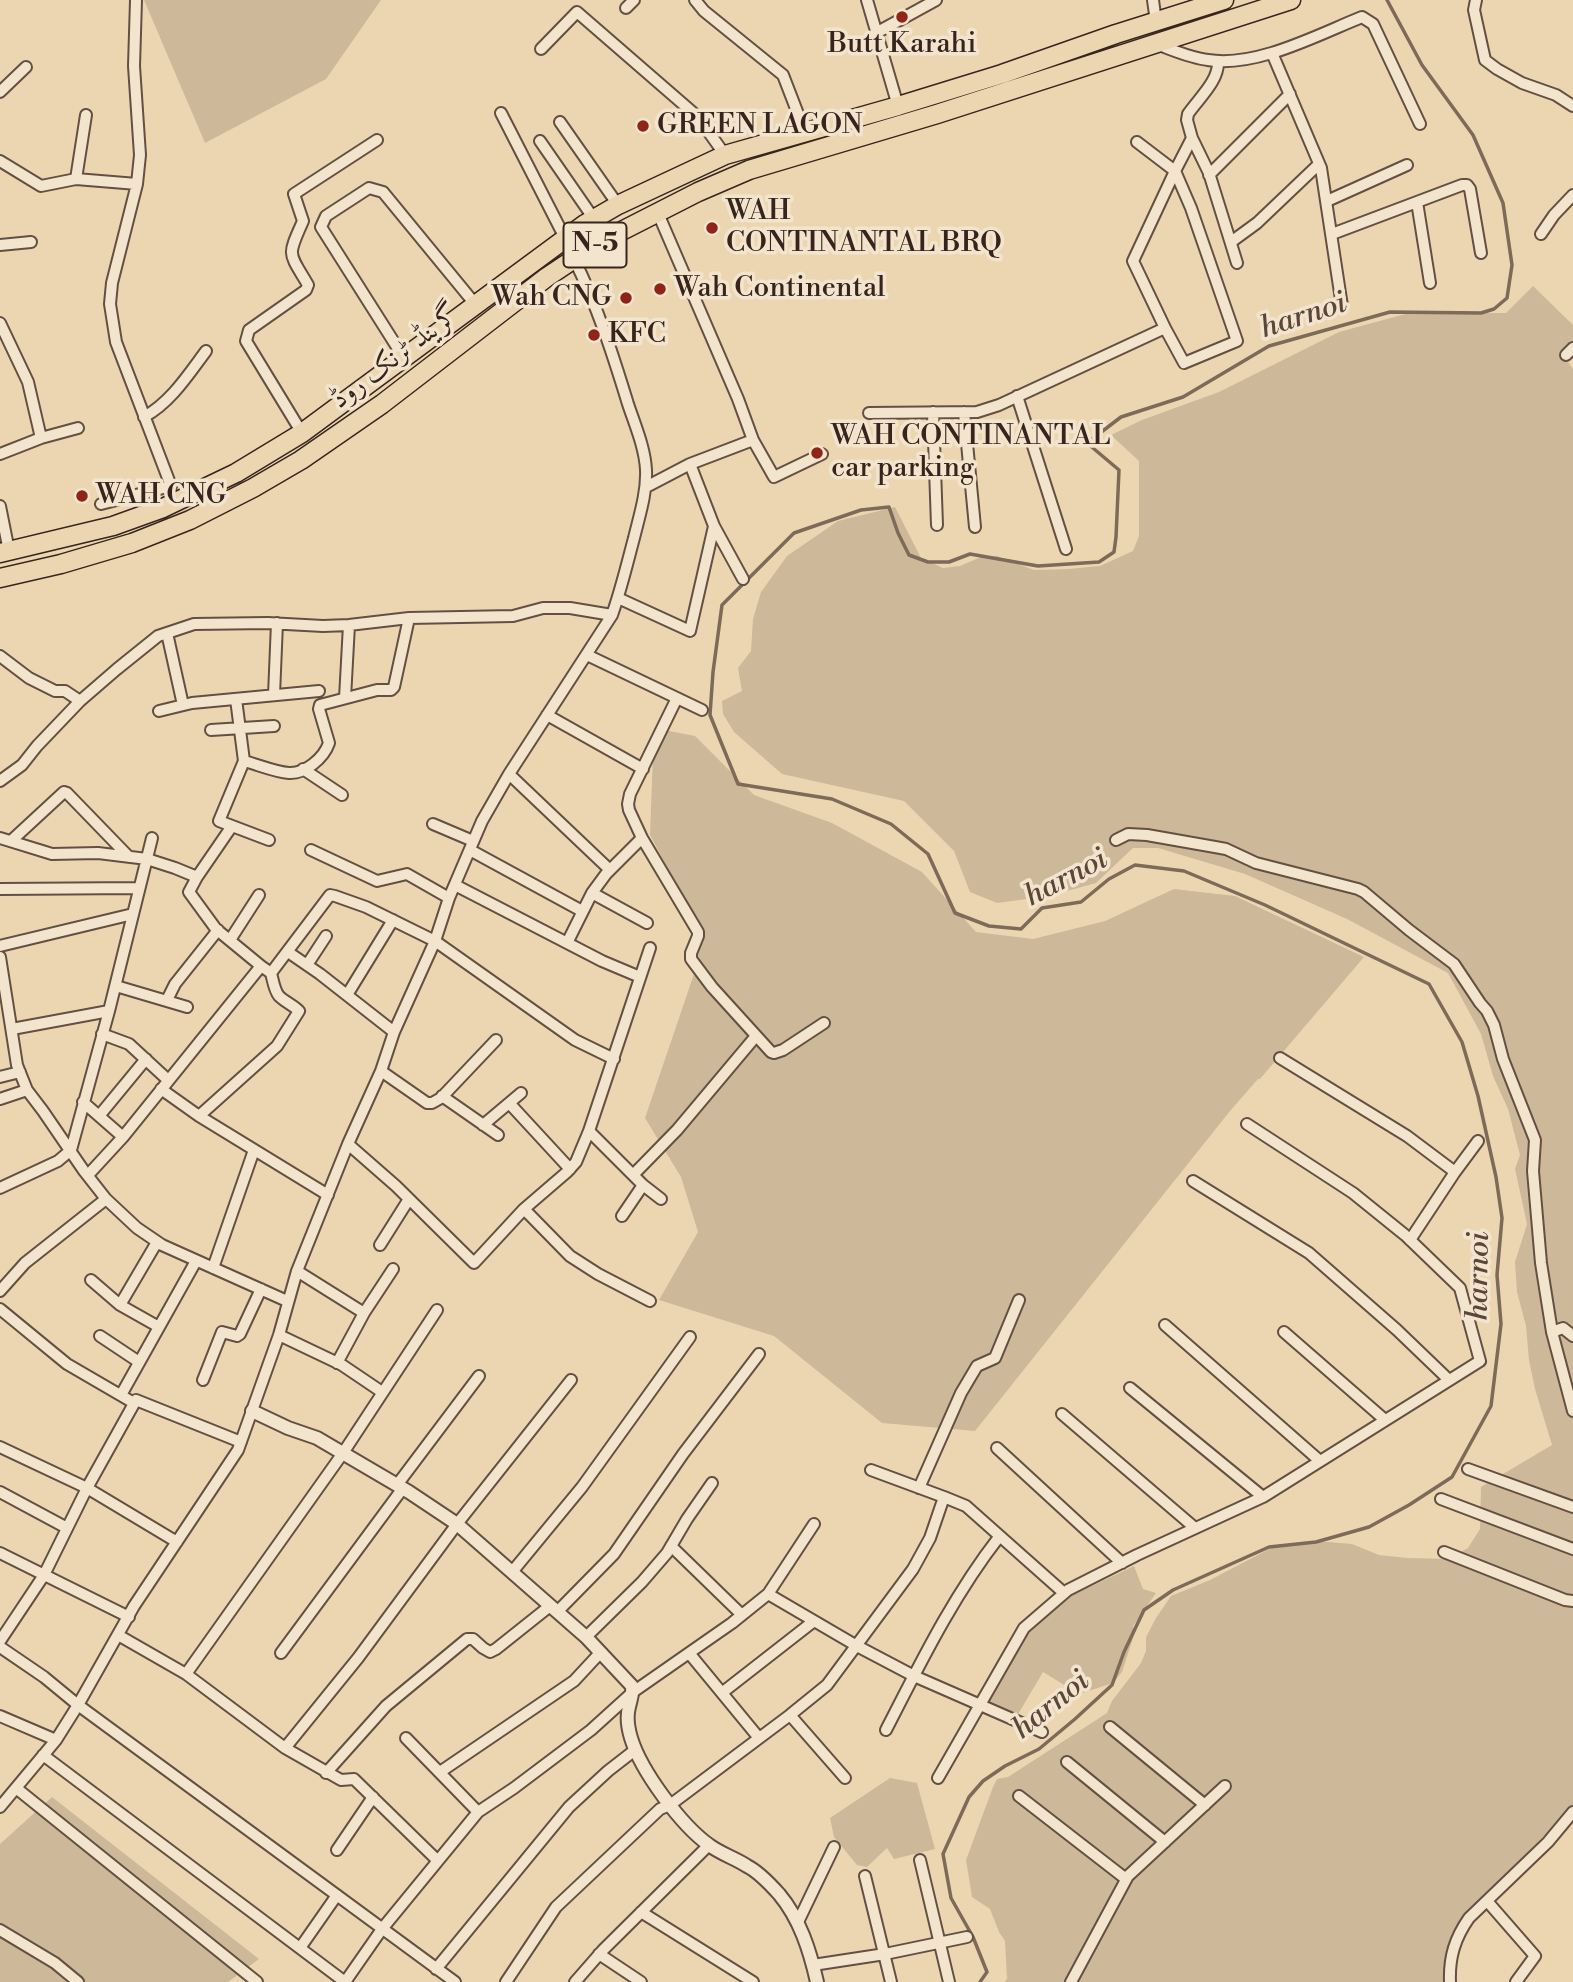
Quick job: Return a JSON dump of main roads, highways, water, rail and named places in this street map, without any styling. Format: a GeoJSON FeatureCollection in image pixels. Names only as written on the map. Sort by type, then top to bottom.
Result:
{"type":"FeatureCollection","features":[{"type":"Feature","properties":{"kind":"highway","name":"گرینڈ ٹرنک روڈ"},"geometry":{"type":"LineString","coordinates":[[5,552],[113,526],[163,508],[236,473],[302,433],[589,221],[725,155],[1002,74],[1223,0]]}},
{"type":"Feature","properties":{"kind":"highway","name":"گرینڈ ٹرنک روڈ"},"geometry":{"type":"LineString","coordinates":[[0,578],[61,564],[132,543],[190,520],[253,488],[300,460],[382,404],[547,276],[598,243],[657,211],[749,170],[937,114],[1291,0]]}},
{"type":"Feature","properties":{"kind":"highway"},"geometry":{"type":"LineString","coordinates":[[589,221],[598,243]]}},
{"type":"Feature","properties":{"kind":"waterway","name":"harnoi"},"geometry":{"type":"LineString","coordinates":[[980,1982],[987,1972],[973,1937],[951,1898],[943,1854],[969,1797],[983,1781],[1005,1766],[1039,1749],[1112,1685],[1144,1610],[1173,1590],[1269,1547],[1316,1542],[1369,1527],[1452,1477],[1491,1406],[1501,1324],[1497,1275],[1502,1218],[1496,1177],[1478,1096],[1462,1042],[1429,984],[1265,905],[1184,871],[1135,865],[1109,879],[1081,902],[1042,908],[1021,929],[989,926],[955,913],[928,854],[891,824],[832,799],[738,784],[710,715],[722,605],[794,533],[861,510],[889,507],[909,555],[928,562],[949,562],[970,554],[1038,566],[1099,562],[1114,552],[1119,470],[1087,443],[1121,417],[1183,397],[1269,346],[1390,312],[1481,313],[1494,309],[1507,298],[1512,265],[1503,203],[1473,135],[1422,65],[1387,0]]}},
{"type":"Feature","properties":{"kind":"place","name":"Butt Karahi"},"geometry":{"type":"Point","coordinates":[902,17]}},
{"type":"Feature","properties":{"kind":"place","name":"GREEN LAGON"},"geometry":{"type":"Point","coordinates":[643,126]}},
{"type":"Feature","properties":{"kind":"place","name":"WAH CONTINANTAL BRQ"},"geometry":{"type":"Point","coordinates":[712,228]}},
{"type":"Feature","properties":{"kind":"place","name":"Wah Continental"},"geometry":{"type":"Point","coordinates":[660,289]}},
{"type":"Feature","properties":{"kind":"place","name":"Wah CNG"},"geometry":{"type":"Point","coordinates":[626,298]}},
{"type":"Feature","properties":{"kind":"place","name":"KFC"},"geometry":{"type":"Point","coordinates":[594,335]}},
{"type":"Feature","properties":{"kind":"place","name":"WAH CONTINANTAL car parking"},"geometry":{"type":"Point","coordinates":[817,453]}},
{"type":"Feature","properties":{"kind":"place","name":"WAH CNG"},"geometry":{"type":"Point","coordinates":[82,496]}}]}
